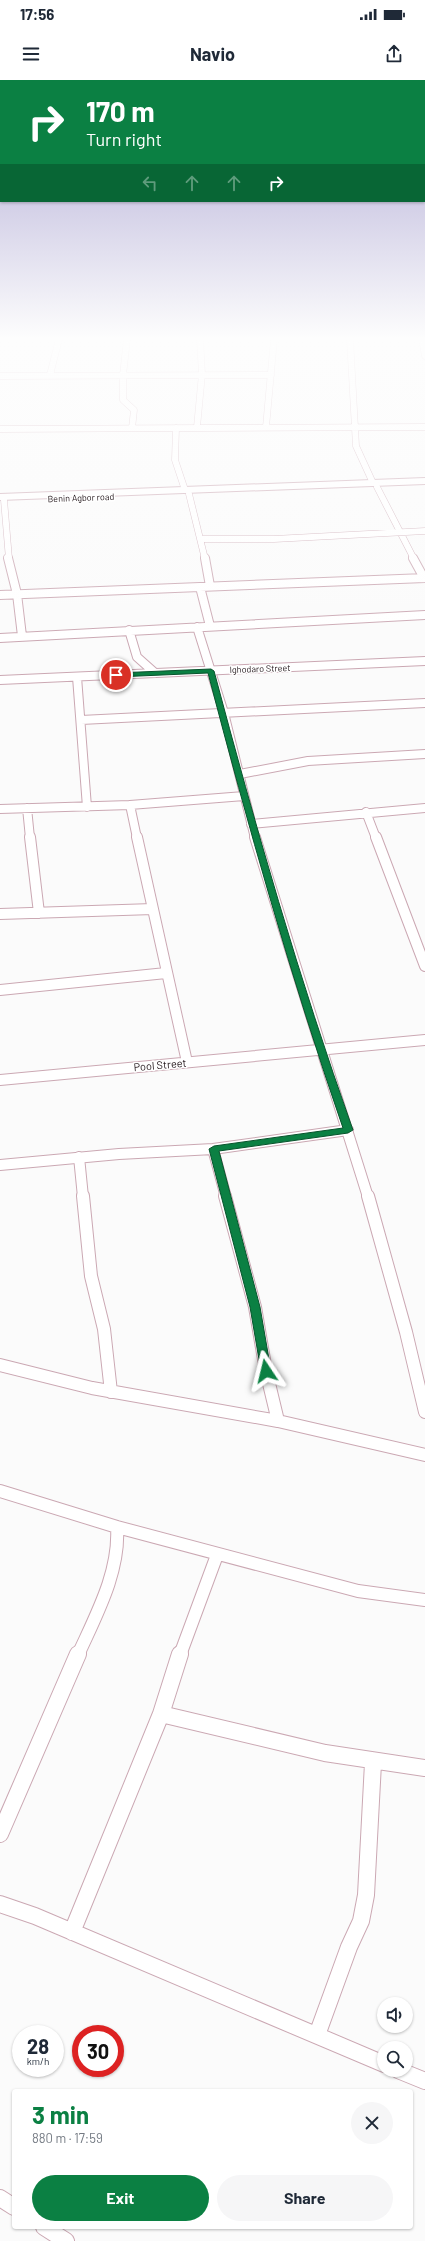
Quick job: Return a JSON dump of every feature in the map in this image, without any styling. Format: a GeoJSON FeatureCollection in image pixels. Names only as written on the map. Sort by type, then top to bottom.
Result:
{"type":"FeatureCollection","features":[{"type":"Feature","properties":{"kind":"highway","name":"Benin Agbor road"},"geometry":{"type":"LineString","coordinates":[[375,485],[425,481]]}},
{"type":"Feature","properties":{"kind":"highway","name":"Benin Agbor road"},"geometry":{"type":"LineString","coordinates":[[1,499],[375,485],[425,485]]}},
{"type":"Feature","properties":{"kind":"street"},"geometry":{"type":"LineString","coordinates":[[174,440],[173,448],[178,478],[187,492],[201,539],[210,586]]}},
{"type":"Feature","properties":{"kind":"street"},"geometry":{"type":"LineString","coordinates":[[0,595],[424,578],[375,485],[368,478],[356,446],[356,440]]}},
{"type":"Feature","properties":{"kind":"street"},"geometry":{"type":"LineString","coordinates":[[1,499],[8,556],[17,594],[22,636]]}},
{"type":"Feature","properties":{"kind":"street"},"geometry":{"type":"LineString","coordinates":[[201,539],[274,539],[425,531]]}},
{"type":"Feature","properties":{"kind":"street"},"geometry":{"type":"LineString","coordinates":[[200,587],[210,626]]}},
{"type":"Feature","properties":{"kind":"street"},"geometry":{"type":"LineString","coordinates":[[0,638],[425,615]]}},
{"type":"Feature","properties":{"kind":"street"},"geometry":{"type":"LineString","coordinates":[[197,627],[224,713],[251,824],[320,1051],[348,1130],[376,1220],[406,1332],[425,1412]]}},
{"type":"Feature","properties":{"kind":"street"},"geometry":{"type":"LineString","coordinates":[[130,630],[137,657],[155,673]]}},
{"type":"Feature","properties":{"kind":"street","name":"Ighodaro Street"},"geometry":{"type":"LineString","coordinates":[[0,680],[425,661]]}},
{"type":"Feature","properties":{"kind":"street"},"geometry":{"type":"LineString","coordinates":[[77,677],[87,807]]}},
{"type":"Feature","properties":{"kind":"street"},"geometry":{"type":"LineString","coordinates":[[81,720],[425,702]]}},
{"type":"Feature","properties":{"kind":"street"},"geometry":{"type":"LineString","coordinates":[[240,774],[266,767],[294,763],[425,754]]}},
{"type":"Feature","properties":{"kind":"street"},"geometry":{"type":"LineString","coordinates":[[0,809],[130,805],[244,796]]}},
{"type":"Feature","properties":{"kind":"street"},"geometry":{"type":"LineString","coordinates":[[130,805],[166,973],[187,1062]]}},
{"type":"Feature","properties":{"kind":"street"},"geometry":{"type":"LineString","coordinates":[[27,808],[39,913]]}},
{"type":"Feature","properties":{"kind":"street"},"geometry":{"type":"LineString","coordinates":[[251,824],[366,812],[425,808]]}},
{"type":"Feature","properties":{"kind":"street"},"geometry":{"type":"LineString","coordinates":[[366,812],[425,966]]}},
{"type":"Feature","properties":{"kind":"street"},"geometry":{"type":"LineString","coordinates":[[0,914],[153,909]]}},
{"type":"Feature","properties":{"kind":"street"},"geometry":{"type":"LineString","coordinates":[[0,990],[166,973]]}},
{"type":"Feature","properties":{"kind":"street","name":"Pool Street"},"geometry":{"type":"LineString","coordinates":[[0,1080],[425,1040]]}},
{"type":"Feature","properties":{"kind":"street"},"geometry":{"type":"LineString","coordinates":[[0,1165],[79,1157],[214,1149],[348,1130]]}},
{"type":"Feature","properties":{"kind":"street"},"geometry":{"type":"LineString","coordinates":[[214,1149],[255,1307],[266,1371],[278,1421]]}},
{"type":"Feature","properties":{"kind":"street"},"geometry":{"type":"LineString","coordinates":[[79,1157],[91,1276],[104,1329],[111,1392]]}},
{"type":"Feature","properties":{"kind":"street"},"geometry":{"type":"LineString","coordinates":[[0,1365],[111,1392],[278,1421],[425,1454]]}},
{"type":"Feature","properties":{"kind":"street"},"geometry":{"type":"LineString","coordinates":[[0,1490],[117,1527],[217,1555],[358,1591],[425,1600]]}},
{"type":"Feature","properties":{"kind":"street"},"geometry":{"type":"LineString","coordinates":[[0,1834],[111,1579],[118,1540],[117,1527]]}},
{"type":"Feature","properties":{"kind":"street"},"geometry":{"type":"LineString","coordinates":[[72,1932],[161,1714],[179,1658],[217,1555]]}},
{"type":"Feature","properties":{"kind":"street"},"geometry":{"type":"LineString","coordinates":[[161,1714],[228,1731],[373,1763],[425,1768]]}},
{"type":"Feature","properties":{"kind":"street"},"geometry":{"type":"LineString","coordinates":[[317,2036],[348,1947],[361,1921],[366,1895],[373,1763]]}},
{"type":"Feature","properties":{"kind":"street"},"geometry":{"type":"LineString","coordinates":[[0,1904],[35,1916],[377,2061]]}},
{"type":"Feature","properties":{"kind":"street"},"geometry":{"type":"LineString","coordinates":[[413,2077],[425,2082]]}},
{"type":"Feature","properties":{"kind":"street"},"geometry":{"type":"LineString","coordinates":[[0,2198],[12,2206]]}},
{"type":"Feature","properties":{"kind":"street"},"geometry":{"type":"LineString","coordinates":[[47,2229],[66,2241]]}},
{"type":"Feature","properties":{"kind":"route"},"geometry":{"type":"LineString","coordinates":[[116,675],[211,671],[240,774],[240,780],[251,824],[320,1051],[348,1130],[214,1149],[255,1307],[266,1371]]}}]}
